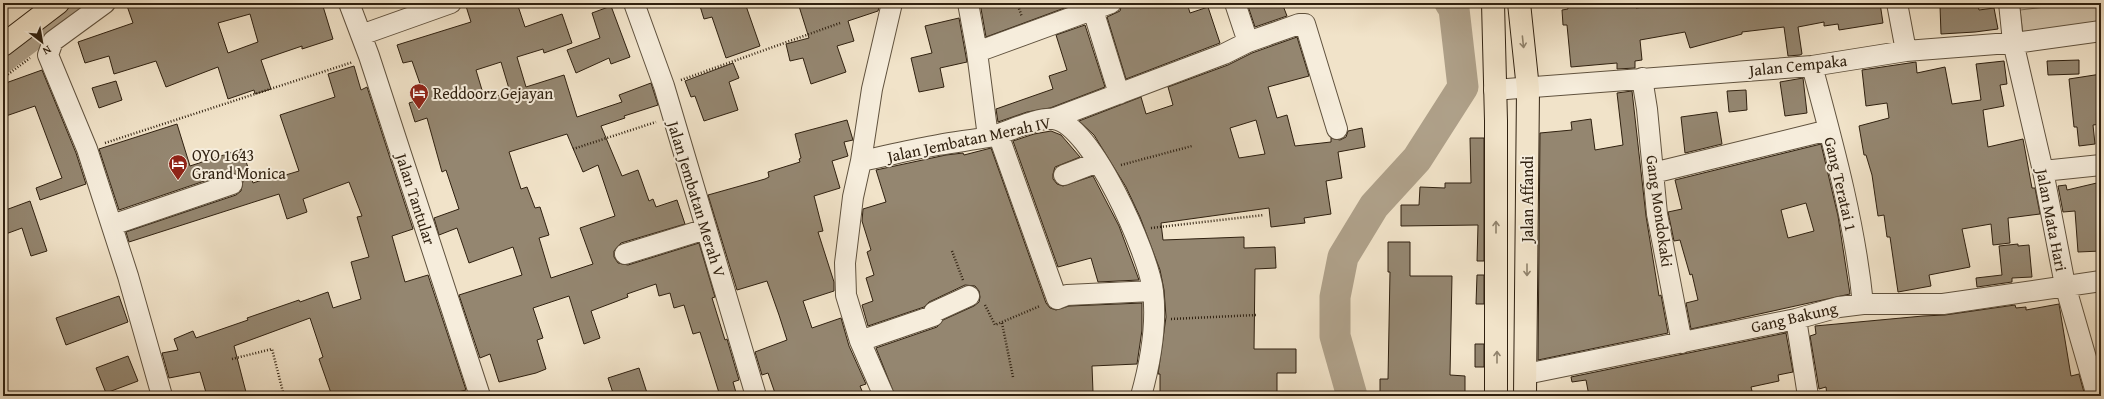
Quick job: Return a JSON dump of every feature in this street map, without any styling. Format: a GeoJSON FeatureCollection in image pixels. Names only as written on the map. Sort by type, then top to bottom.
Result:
{"type":"FeatureCollection","features":[{"type":"Feature","properties":{"kind":"main road","name":"Jalan Affandi"},"geometry":{"type":"LineString","coordinates":[[1493,3],[1496,396]]}},
{"type":"Feature","properties":{"kind":"main road","name":"Jalan Affandi"},"geometry":{"type":"LineString","coordinates":[[1519,3],[1528,89],[1525,396]]}},
{"type":"Feature","properties":{"kind":"main road"},"geometry":{"type":"LineString","coordinates":[[3,45],[52,21]]}},
{"type":"Feature","properties":{"kind":"street"},"geometry":{"type":"LineString","coordinates":[[104,3],[52,21],[48,55],[87,149],[112,225],[162,396]]}},
{"type":"Feature","properties":{"kind":"street","name":"Jalan Tantular"},"geometry":{"type":"LineString","coordinates":[[349,3],[369,56],[480,396]]}},
{"type":"Feature","properties":{"kind":"street"},"geometry":{"type":"LineString","coordinates":[[361,35],[451,3]]}},
{"type":"Feature","properties":{"kind":"street","name":"Jalan Jembatan Merah V"},"geometry":{"type":"LineString","coordinates":[[634,3],[664,86],[756,396]]}},
{"type":"Feature","properties":{"kind":"street","name":"Jalan Jembatan Merah IV"},"geometry":{"type":"LineString","coordinates":[[884,396],[860,341],[846,295],[845,263],[853,197],[861,161],[872,89],[892,3]]}},
{"type":"Feature","properties":{"kind":"street"},"geometry":{"type":"LineString","coordinates":[[968,3],[993,135],[1057,299],[1067,295],[1153,291]]}},
{"type":"Feature","properties":{"kind":"street"},"geometry":{"type":"LineString","coordinates":[[978,52],[1112,3]]}},
{"type":"Feature","properties":{"kind":"street"},"geometry":{"type":"LineString","coordinates":[[1235,3],[1248,42]]}},
{"type":"Feature","properties":{"kind":"street"},"geometry":{"type":"LineString","coordinates":[[1897,3],[1906,51]]}},
{"type":"Feature","properties":{"kind":"street","name":"Jalan Mata Hari"},"geometry":{"type":"LineString","coordinates":[[2009,3],[2013,42],[2043,171],[2065,285],[2097,396]]}},
{"type":"Feature","properties":{"kind":"street"},"geometry":{"type":"LineString","coordinates":[[1093,10],[1119,94]]}},
{"type":"Feature","properties":{"kind":"street"},"geometry":{"type":"LineString","coordinates":[[1052,119],[1224,54],[1248,42],[1299,24],[1305,24],[1337,130]]}},
{"type":"Feature","properties":{"kind":"street","name":"Jalan Cempaka"},"geometry":{"type":"LineString","coordinates":[[1494,90],[1528,89],[1642,78],[1812,66],[1906,51],[2013,42],[2101,31]]}},
{"type":"Feature","properties":{"kind":"street","name":"Gang Teratai 1"},"geometry":{"type":"LineString","coordinates":[[1812,66],[1829,130],[1860,272],[1863,304]]}},
{"type":"Feature","properties":{"kind":"street","name":"Gang Mondokaki"},"geometry":{"type":"LineString","coordinates":[[1642,78],[1657,214],[1682,343]]}},
{"type":"Feature","properties":{"kind":"street","name":"Jalan Jembatan Merah IV"},"geometry":{"type":"LineString","coordinates":[[861,161],[993,135],[1052,119],[1063,121],[1070,127],[1100,166],[1134,230],[1145,255],[1153,291],[1153,320],[1150,350],[1141,396]]}},
{"type":"Feature","properties":{"kind":"street"},"geometry":{"type":"LineString","coordinates":[[1653,173],[1829,130]]}},
{"type":"Feature","properties":{"kind":"street"},"geometry":{"type":"LineString","coordinates":[[2043,171],[2101,165]]}},
{"type":"Feature","properties":{"kind":"street"},"geometry":{"type":"LineString","coordinates":[[1064,175],[1100,166]]}},
{"type":"Feature","properties":{"kind":"street"},"geometry":{"type":"LineString","coordinates":[[112,225],[232,184]]}},
{"type":"Feature","properties":{"kind":"street"},"geometry":{"type":"LineString","coordinates":[[625,254],[706,229]]}},
{"type":"Feature","properties":{"kind":"street","name":"Gang Bakung"},"geometry":{"type":"LineString","coordinates":[[1526,374],[1796,319],[1839,307],[1863,304],[1943,304],[2065,285],[2101,281]]}},
{"type":"Feature","properties":{"kind":"street"},"geometry":{"type":"LineString","coordinates":[[860,341],[933,316],[934,312],[969,296]]}},
{"type":"Feature","properties":{"kind":"street"},"geometry":{"type":"LineString","coordinates":[[1796,319],[1808,396]]}},
{"type":"Feature","properties":{"kind":"path"},"geometry":{"type":"LineString","coordinates":[[3,78],[52,21]]}},
{"type":"Feature","properties":{"kind":"path"},"geometry":{"type":"LineString","coordinates":[[664,86],[840,23]]}},
{"type":"Feature","properties":{"kind":"path"},"geometry":{"type":"LineString","coordinates":[[87,149],[369,56]]}},
{"type":"Feature","properties":{"kind":"path"},"geometry":{"type":"LineString","coordinates":[[573,149],[672,117]]}},
{"type":"Feature","properties":{"kind":"path"},"geometry":{"type":"LineString","coordinates":[[1100,166],[1192,146]]}},
{"type":"Feature","properties":{"kind":"path"},"geometry":{"type":"LineString","coordinates":[[1134,230],[1264,215]]}},
{"type":"Feature","properties":{"kind":"path"},"geometry":{"type":"LineString","coordinates":[[952,251],[969,296],[980,293],[995,325],[1057,299]]}},
{"type":"Feature","properties":{"kind":"path"},"geometry":{"type":"LineString","coordinates":[[1153,320],[1256,315]]}},
{"type":"Feature","properties":{"kind":"path"},"geometry":{"type":"LineString","coordinates":[[1002,323],[1013,377]]}},
{"type":"Feature","properties":{"kind":"path"},"geometry":{"type":"LineString","coordinates":[[232,359],[272,349],[277,361],[284,396]]}},
{"type":"Feature","properties":{"kind":"shaded area"},"geometry":{"type":"Polygon","coordinates":[[[2079,3],[2101,3],[2101,25],[2023,34],[2020,10],[2079,3]]]}},
{"type":"Feature","properties":{"kind":"building"},"geometry":{"type":"Polygon","coordinates":[[[126,3],[322,3],[333,39],[302,49],[302,46],[261,60],[271,89],[255,94],[254,90],[228,99],[218,67],[166,87],[156,61],[114,74],[109,56],[85,63],[78,42],[133,23],[126,3]],[[250,14],[218,23],[228,53],[258,42],[250,14]]]}},
{"type":"Feature","properties":{"kind":"building"},"geometry":{"type":"Polygon","coordinates":[[[465,3],[517,3],[525,27],[562,14],[572,43],[544,53],[543,49],[517,57],[526,87],[564,75],[577,117],[622,102],[619,95],[651,83],[658,105],[624,116],[625,118],[601,126],[622,176],[638,170],[649,201],[653,199],[656,207],[677,200],[685,224],[621,243],[614,251],[614,257],[618,263],[628,265],[699,243],[715,297],[712,298],[725,340],[727,339],[739,380],[733,382],[737,396],[720,396],[700,332],[693,334],[684,305],[674,308],[670,293],[659,296],[656,284],[627,294],[628,297],[591,311],[600,338],[584,344],[569,296],[533,308],[543,338],[537,340],[546,369],[499,382],[490,354],[480,358],[459,295],[522,275],[513,247],[469,263],[457,228],[439,235],[434,218],[459,209],[446,170],[442,172],[427,118],[415,122],[409,103],[425,98],[412,61],[403,63],[397,45],[471,22],[465,3]],[[501,62],[476,70],[485,100],[510,92],[501,62]],[[567,134],[509,152],[521,189],[527,187],[535,208],[540,207],[549,235],[539,238],[551,278],[593,264],[580,228],[615,216],[598,165],[583,172],[567,134]]]}},
{"type":"Feature","properties":{"kind":"building"},"geometry":{"type":"Polygon","coordinates":[[[699,3],[745,3],[760,46],[726,58],[712,17],[704,19],[699,3]]]}},
{"type":"Feature","properties":{"kind":"building"},"geometry":{"type":"Polygon","coordinates":[[[798,3],[880,3],[878,11],[848,21],[854,41],[837,46],[846,72],[811,84],[803,58],[790,61],[786,44],[809,38],[798,3]]]}},
{"type":"Feature","properties":{"kind":"building"},"geometry":{"type":"Polygon","coordinates":[[[980,3],[1078,3],[986,37],[980,3]]]}},
{"type":"Feature","properties":{"kind":"building"},"geometry":{"type":"Polygon","coordinates":[[[1122,3],[1187,3],[1190,13],[1208,7],[1220,43],[1126,79],[1107,17],[1120,11],[1122,3]]]}},
{"type":"Feature","properties":{"kind":"building"},"geometry":{"type":"Polygon","coordinates":[[[1247,3],[1282,3],[1287,16],[1255,27],[1247,3]]]}},
{"type":"Feature","properties":{"kind":"building"},"geometry":{"type":"Polygon","coordinates":[[[1567,3],[1635,3],[1636,8],[1673,3],[1880,3],[1883,23],[1839,30],[1838,24],[1824,26],[1824,22],[1798,27],[1802,54],[1800,55],[1788,56],[1784,27],[1742,32],[1742,34],[1690,48],[1685,32],[1640,40],[1642,60],[1635,61],[1635,68],[1617,69],[1617,63],[1571,67],[1567,25],[1563,25],[1562,10],[1568,9],[1567,3]]]}},
{"type":"Feature","properties":{"kind":"building"},"geometry":{"type":"Polygon","coordinates":[[[1965,4],[1965,6],[1978,5],[1979,10],[1994,8],[1998,29],[1941,34],[1940,6],[1965,4]]]}},
{"type":"Feature","properties":{"kind":"building"},"geometry":{"type":"Polygon","coordinates":[[[611,6],[630,57],[611,64],[609,58],[576,73],[567,50],[600,38],[592,13],[611,6]]]}},
{"type":"Feature","properties":{"kind":"building"},"geometry":{"type":"Polygon","coordinates":[[[959,18],[967,62],[940,68],[944,87],[919,92],[911,58],[932,53],[925,26],[959,18]]]}},
{"type":"Feature","properties":{"kind":"building"},"geometry":{"type":"Polygon","coordinates":[[[1085,25],[1105,87],[1050,108],[1027,112],[998,122],[996,109],[1053,89],[1049,76],[1067,70],[1056,35],[1085,25]]]}},
{"type":"Feature","properties":{"kind":"building"},"geometry":{"type":"Polygon","coordinates":[[[1297,37],[1309,76],[1268,87],[1277,118],[1287,115],[1295,146],[1331,142],[1331,138],[1340,140],[1346,137],[1348,131],[1362,128],[1365,147],[1338,152],[1342,178],[1326,181],[1331,214],[1304,218],[1305,223],[1271,227],[1269,208],[1161,223],[1163,240],[1244,237],[1244,248],[1275,247],[1276,268],[1255,269],[1254,349],[1296,349],[1296,373],[1277,373],[1277,395],[1160,396],[1160,374],[1158,374],[1166,317],[1164,290],[1160,270],[1140,217],[1126,187],[1094,135],[1079,121],[1141,97],[1146,114],[1173,105],[1168,87],[1228,65],[1252,53],[1297,37]],[[1256,120],[1230,128],[1239,158],[1265,154],[1256,120]]]}},
{"type":"Feature","properties":{"kind":"building"},"geometry":{"type":"Polygon","coordinates":[[[2079,60],[2079,74],[2048,75],[2047,61],[2079,60]]]}},
{"type":"Feature","properties":{"kind":"building"},"geometry":{"type":"Polygon","coordinates":[[[2004,61],[2007,84],[2000,85],[2004,106],[1983,110],[1988,147],[2023,139],[2032,188],[2035,188],[2040,214],[2008,218],[2010,243],[1993,245],[1991,224],[1962,229],[1970,267],[1929,275],[1931,286],[1898,292],[1890,237],[1887,237],[1884,215],[1878,216],[1872,175],[1866,155],[1864,155],[1859,126],[1889,118],[1887,103],[1866,106],[1862,70],[1916,62],[1917,73],[1945,67],[1952,104],[1981,100],[1976,64],[2004,61]]]}},
{"type":"Feature","properties":{"kind":"building"},"geometry":{"type":"Polygon","coordinates":[[[733,63],[739,78],[729,82],[738,110],[704,121],[695,96],[691,97],[685,81],[733,63]]]}},
{"type":"Feature","properties":{"kind":"building"},"geometry":{"type":"Polygon","coordinates":[[[354,66],[361,90],[367,87],[413,229],[392,236],[405,282],[428,275],[466,390],[442,396],[332,396],[319,359],[323,357],[310,318],[234,346],[247,396],[207,396],[200,372],[169,378],[162,353],[178,350],[174,339],[193,331],[196,338],[248,320],[247,318],[299,300],[300,302],[328,292],[333,308],[361,299],[351,262],[369,257],[357,217],[362,216],[349,182],[303,199],[307,212],[287,219],[279,194],[129,242],[126,232],[236,195],[241,191],[243,181],[239,175],[228,173],[119,210],[99,149],[177,124],[190,166],[242,149],[253,183],[299,171],[280,115],[335,97],[328,74],[354,66]]]}},
{"type":"Feature","properties":{"kind":"building"},"geometry":{"type":"Polygon","coordinates":[[[42,70],[76,153],[86,184],[40,200],[36,188],[62,178],[35,106],[3,117],[3,84],[42,70]]]}},
{"type":"Feature","properties":{"kind":"building"},"geometry":{"type":"Polygon","coordinates":[[[2101,74],[2101,124],[2093,125],[2095,144],[2079,146],[2077,127],[2074,127],[2069,79],[2101,74]]]}},
{"type":"Feature","properties":{"kind":"building"},"geometry":{"type":"Polygon","coordinates":[[[1803,78],[1807,113],[1785,116],[1780,82],[1803,78]]]}},
{"type":"Feature","properties":{"kind":"building"},"geometry":{"type":"Polygon","coordinates":[[[116,81],[122,100],[99,108],[92,88],[116,81]]]}},
{"type":"Feature","properties":{"kind":"building"},"geometry":{"type":"Polygon","coordinates":[[[1746,90],[1747,110],[1729,112],[1727,91],[1746,90]]]}},
{"type":"Feature","properties":{"kind":"building"},"geometry":{"type":"Polygon","coordinates":[[[1632,91],[1646,216],[1659,296],[1661,295],[1668,333],[1538,360],[1540,133],[1572,130],[1571,122],[1591,119],[1595,150],[1623,145],[1617,93],[1632,91]]]}},
{"type":"Feature","properties":{"kind":"building"},"geometry":{"type":"Polygon","coordinates":[[[1717,112],[1722,144],[1685,153],[1681,117],[1717,112]]]}},
{"type":"Feature","properties":{"kind":"building"},"geometry":{"type":"Polygon","coordinates":[[[847,120],[853,140],[844,142],[848,156],[832,161],[840,188],[814,196],[823,231],[818,232],[834,282],[834,291],[803,301],[812,328],[841,318],[849,346],[866,384],[860,386],[864,396],[776,396],[768,373],[762,375],[755,352],[787,340],[779,315],[767,281],[737,290],[708,195],[765,179],[769,177],[768,172],[800,162],[799,159],[801,158],[795,134],[847,120]]]}},
{"type":"Feature","properties":{"kind":"building"},"geometry":{"type":"Polygon","coordinates":[[[1051,131],[1061,135],[1080,157],[1055,167],[1053,179],[1057,184],[1063,186],[1093,176],[1119,226],[1139,280],[1098,282],[1091,258],[1058,267],[1013,141],[1034,134],[1051,131]]]}},
{"type":"Feature","properties":{"kind":"building"},"geometry":{"type":"Polygon","coordinates":[[[1470,138],[1484,138],[1484,261],[1477,261],[1478,225],[1401,226],[1401,205],[1419,205],[1420,187],[1445,188],[1445,183],[1471,183],[1470,138]]]}},
{"type":"Feature","properties":{"kind":"building"},"geometry":{"type":"Polygon","coordinates":[[[1821,144],[1838,216],[1850,294],[1691,329],[1686,303],[1698,300],[1692,274],[1690,275],[1680,240],[1674,241],[1668,212],[1682,209],[1675,180],[1821,144]],[[1806,203],[1781,210],[1788,238],[1814,231],[1806,203]]]}},
{"type":"Feature","properties":{"kind":"building"},"geometry":{"type":"Polygon","coordinates":[[[991,148],[1046,303],[1050,308],[1056,310],[1069,306],[1142,303],[1142,330],[1137,364],[1092,366],[1093,392],[1057,394],[1057,396],[895,396],[876,348],[937,327],[943,320],[974,306],[979,302],[980,297],[979,291],[975,286],[965,285],[929,302],[924,307],[868,326],[862,305],[873,301],[866,278],[874,275],[867,252],[871,250],[862,221],[863,209],[886,202],[876,170],[946,155],[963,153],[964,155],[991,148]]]}},
{"type":"Feature","properties":{"kind":"building"},"geometry":{"type":"Polygon","coordinates":[[[2101,182],[2101,251],[2078,252],[2075,211],[2063,212],[2058,186],[2066,185],[2067,190],[2101,182]]]}},
{"type":"Feature","properties":{"kind":"building"},"geometry":{"type":"Polygon","coordinates":[[[30,201],[47,251],[31,256],[22,228],[3,235],[3,211],[30,201]]]}},
{"type":"Feature","properties":{"kind":"building"},"geometry":{"type":"Polygon","coordinates":[[[1388,242],[1410,242],[1410,276],[1452,276],[1450,375],[1465,376],[1465,396],[1380,396],[1380,379],[1388,379],[1390,272],[1388,272],[1388,242]]]}},
{"type":"Feature","properties":{"kind":"building"},"geometry":{"type":"Polygon","coordinates":[[[2018,244],[2018,246],[2029,245],[2032,277],[2012,278],[2012,282],[1977,287],[1976,278],[2002,275],[1999,246],[2018,244]]]}},
{"type":"Feature","properties":{"kind":"building"},"geometry":{"type":"Polygon","coordinates":[[[1477,275],[1484,275],[1484,304],[1476,304],[1477,275]]]}},
{"type":"Feature","properties":{"kind":"building"},"geometry":{"type":"Polygon","coordinates":[[[119,296],[128,322],[66,345],[56,318],[119,296]]]}},
{"type":"Feature","properties":{"kind":"building"},"geometry":{"type":"Polygon","coordinates":[[[2059,304],[2071,376],[2079,374],[2085,396],[1827,396],[1826,387],[1819,389],[1810,336],[1816,334],[1815,326],[1945,315],[2015,305],[2016,308],[2026,307],[2026,310],[2059,304]]]}},
{"type":"Feature","properties":{"kind":"building"},"geometry":{"type":"Polygon","coordinates":[[[1786,333],[1793,372],[1778,375],[1779,381],[1751,387],[1752,391],[1728,396],[1589,396],[1586,380],[1572,382],[1571,377],[1786,333]]]}},
{"type":"Feature","properties":{"kind":"building"},"geometry":{"type":"Polygon","coordinates":[[[1475,344],[1484,344],[1484,367],[1475,367],[1475,344]]]}},
{"type":"Feature","properties":{"kind":"building"},"geometry":{"type":"Polygon","coordinates":[[[128,356],[138,381],[106,393],[96,368],[128,356]]]}},
{"type":"Feature","properties":{"kind":"building"},"geometry":{"type":"Polygon","coordinates":[[[639,368],[648,396],[614,396],[608,378],[639,368]]]}},
{"type":"Feature","properties":{"kind":"waterway"},"geometry":{"type":"LineString","coordinates":[[3,65],[85,3]]}},
{"type":"Feature","properties":{"kind":"waterway"},"geometry":{"type":"LineString","coordinates":[[1352,396],[1335,336],[1335,297],[1343,257],[1374,206],[1417,159],[1463,87],[1454,9],[1450,3]]}},
{"type":"Feature","properties":{"kind":"place","name":"Reddoorz Gejayan"},"geometry":{"type":"Point","coordinates":[419,110]}},
{"type":"Feature","properties":{"kind":"place","name":"OYO 1643 Grand Monica"},"geometry":{"type":"Point","coordinates":[178,181]}}]}
